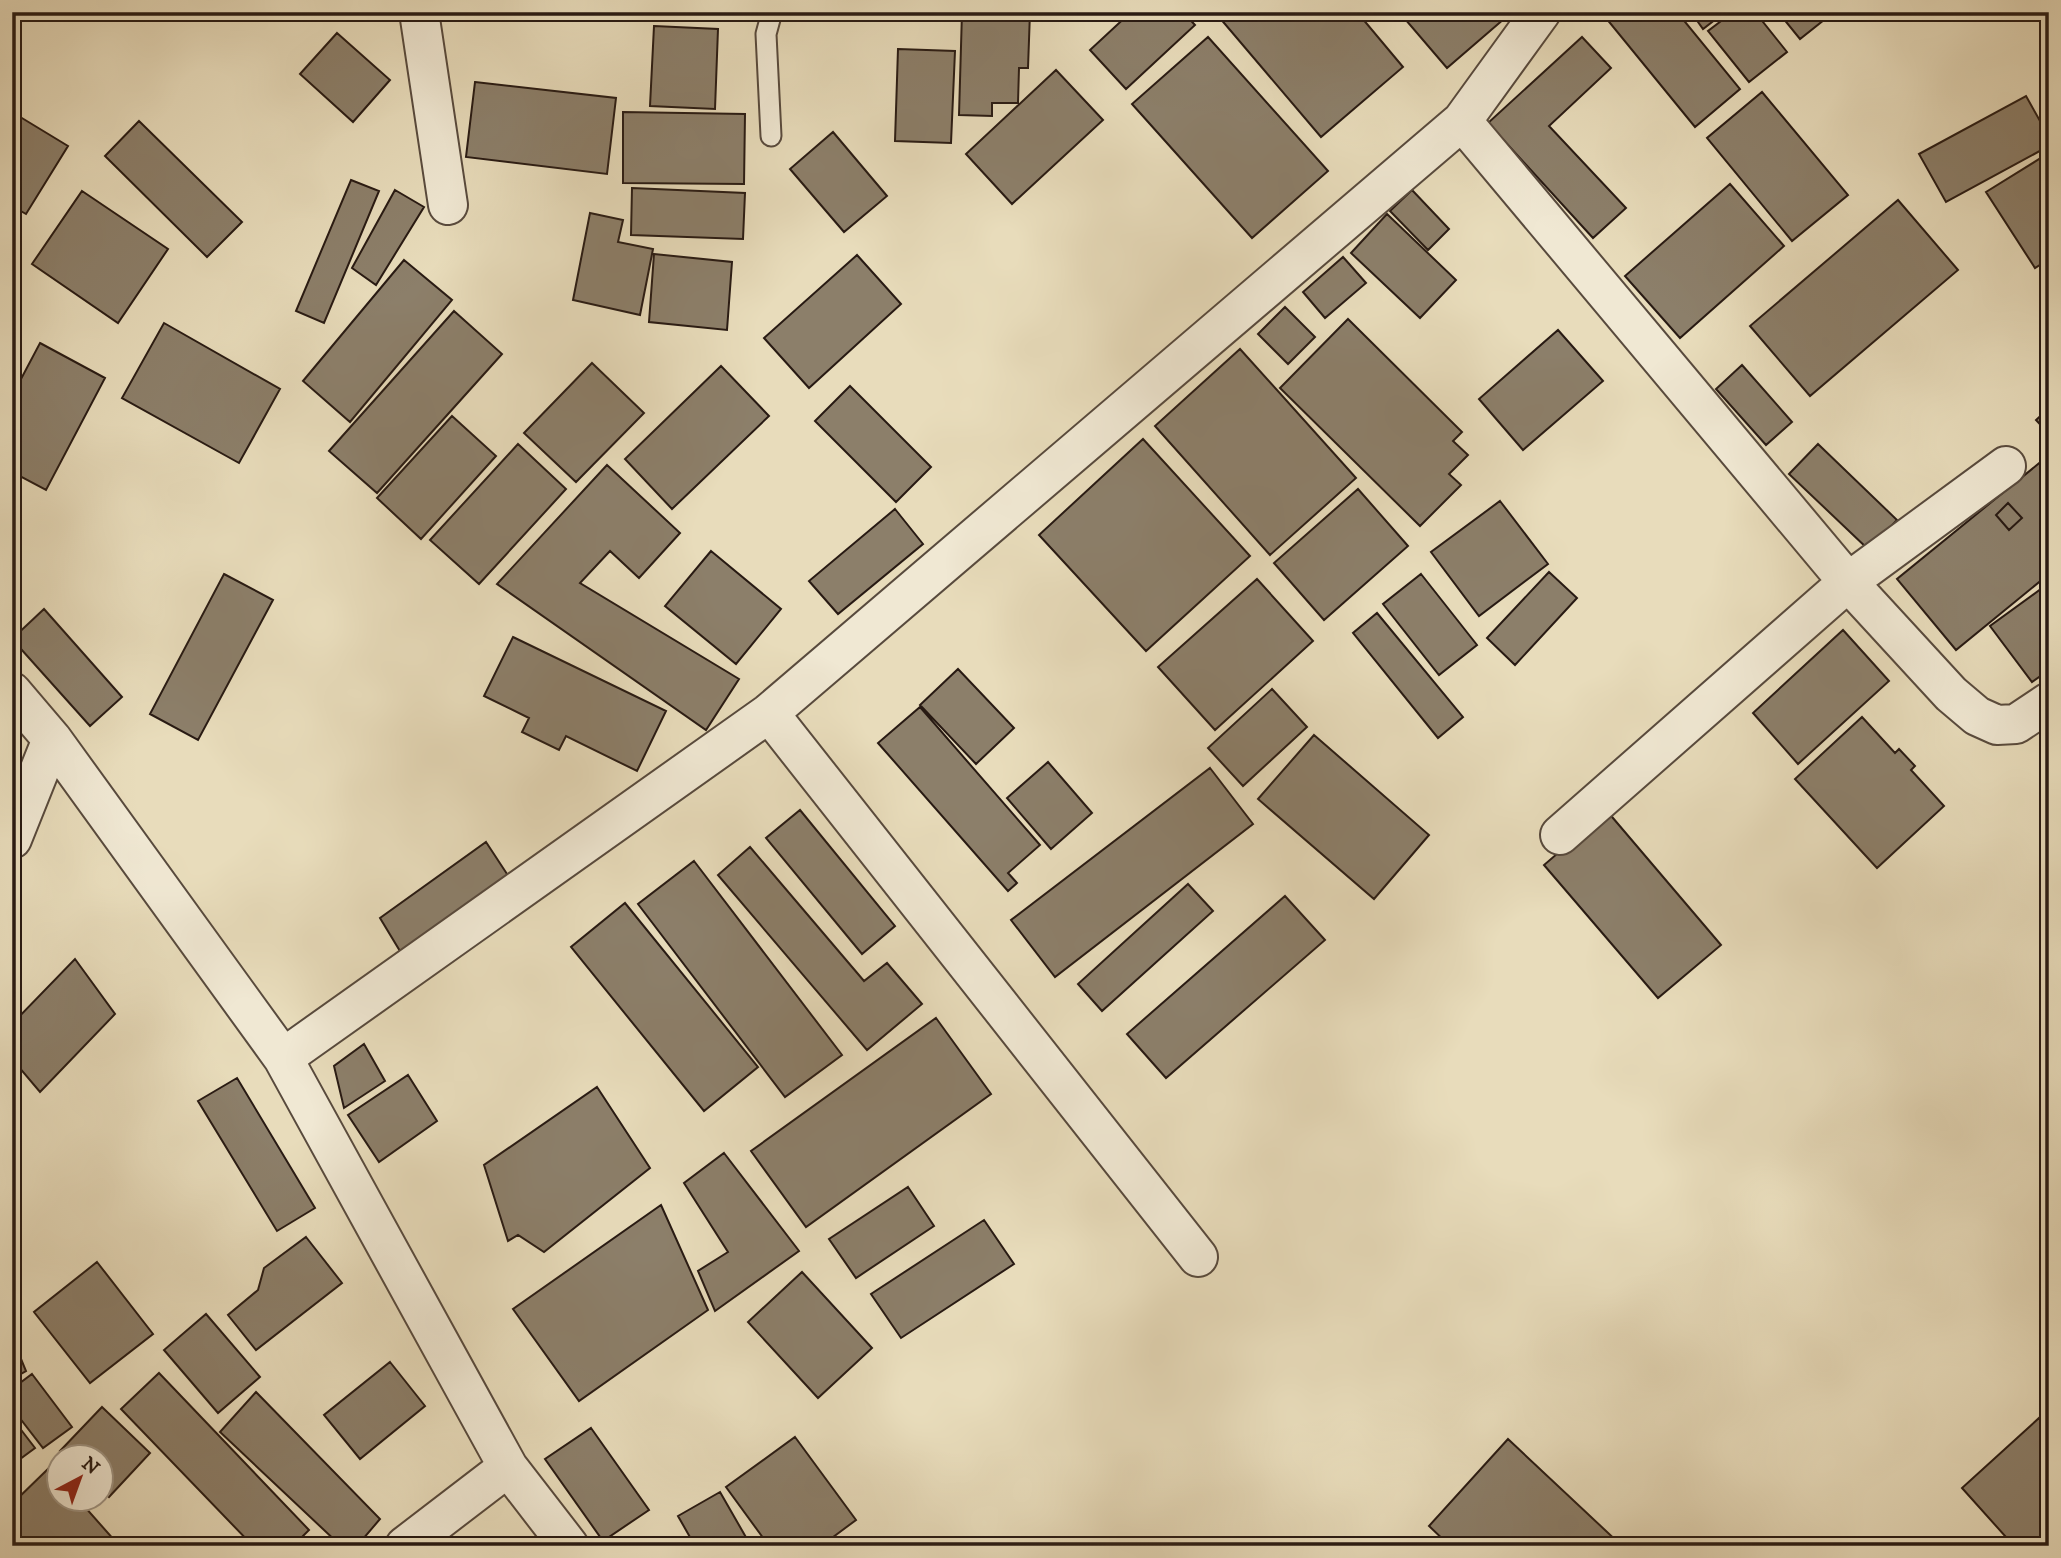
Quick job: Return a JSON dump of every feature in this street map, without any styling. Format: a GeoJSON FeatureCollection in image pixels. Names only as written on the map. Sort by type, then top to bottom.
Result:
{"type":"FeatureCollection","features":[{"type":"Feature","properties":{"kind":"street"},"geometry":{"type":"LineString","coordinates":[[419,12],[448,205]]}},
{"type":"Feature","properties":{"kind":"street"},"geometry":{"type":"LineString","coordinates":[[283,1058],[769,713],[1462,121],[1541,12]]}},
{"type":"Feature","properties":{"kind":"street"},"geometry":{"type":"LineString","coordinates":[[1462,121],[1849,582],[1951,694],[1977,716],[1997,725],[2016,724],[2049,702]]}},
{"type":"Feature","properties":{"kind":"street"},"geometry":{"type":"LineString","coordinates":[[1560,835],[1849,582],[2006,466]]}},
{"type":"Feature","properties":{"kind":"street"},"geometry":{"type":"LineString","coordinates":[[12,692],[52,739],[283,1058],[508,1467],[569,1546]]}},
{"type":"Feature","properties":{"kind":"street"},"geometry":{"type":"LineString","coordinates":[[769,713],[1198,1257]]}},
{"type":"Feature","properties":{"kind":"street"},"geometry":{"type":"LineString","coordinates":[[12,839],[52,739]]}},
{"type":"Feature","properties":{"kind":"street"},"geometry":{"type":"LineString","coordinates":[[405,1546],[508,1467]]}},
{"type":"Feature","properties":{"kind":"lane"},"geometry":{"type":"LineString","coordinates":[[771,136],[766,34],[772,12]]}},
{"type":"Feature","properties":{"kind":"building"},"geometry":{"type":"Polygon","coordinates":[[[625,12],[713,12],[712,21],[625,12]]]}},
{"type":"Feature","properties":{"kind":"building"},"geometry":{"type":"Polygon","coordinates":[[[962,12],[1030,12],[1028,68],[1019,68],[1018,103],[992,103],[992,116],[959,115],[962,12]]]}},
{"type":"Feature","properties":{"kind":"building"},"geometry":{"type":"Polygon","coordinates":[[[1131,12],[1183,12],[1195,25],[1126,89],[1090,50],[1131,12]]]}},
{"type":"Feature","properties":{"kind":"building"},"geometry":{"type":"Polygon","coordinates":[[[1224,12],[1357,12],[1403,67],[1321,137],[1219,17],[1224,12]]]}},
{"type":"Feature","properties":{"kind":"building"},"geometry":{"type":"Polygon","coordinates":[[[1399,12],[1512,12],[1447,68],[1399,12]]]}},
{"type":"Feature","properties":{"kind":"building"},"geometry":{"type":"Polygon","coordinates":[[[1601,12],[1677,12],[1740,89],[1695,127],[1601,12]]]}},
{"type":"Feature","properties":{"kind":"building"},"geometry":{"type":"Polygon","coordinates":[[[1691,12],[1725,12],[1703,29],[1691,12]]]}},
{"type":"Feature","properties":{"kind":"building"},"geometry":{"type":"Polygon","coordinates":[[[1733,12],[1755,12],[1787,52],[1749,82],[1708,31],[1733,12]]]}},
{"type":"Feature","properties":{"kind":"building"},"geometry":{"type":"Polygon","coordinates":[[[1778,12],[1834,12],[1800,39],[1778,12]]]}},
{"type":"Feature","properties":{"kind":"building"},"geometry":{"type":"Polygon","coordinates":[[[654,26],[718,29],[715,109],[650,106],[654,26]]]}},
{"type":"Feature","properties":{"kind":"building"},"geometry":{"type":"Polygon","coordinates":[[[337,33],[390,80],[353,122],[300,74],[337,33]]]}},
{"type":"Feature","properties":{"kind":"building"},"geometry":{"type":"Polygon","coordinates":[[[1208,37],[1328,171],[1252,238],[1132,104],[1208,37]]]}},
{"type":"Feature","properties":{"kind":"building"},"geometry":{"type":"Polygon","coordinates":[[[1582,37],[1611,68],[1549,126],[1626,208],[1593,238],[1488,123],[1582,37]]]}},
{"type":"Feature","properties":{"kind":"building"},"geometry":{"type":"Polygon","coordinates":[[[898,49],[955,51],[951,143],[895,141],[898,49]]]}},
{"type":"Feature","properties":{"kind":"building"},"geometry":{"type":"Polygon","coordinates":[[[1056,70],[1103,120],[1012,204],[966,154],[1056,70]]]}},
{"type":"Feature","properties":{"kind":"building"},"geometry":{"type":"Polygon","coordinates":[[[475,82],[616,98],[607,174],[466,157],[475,82]]]}},
{"type":"Feature","properties":{"kind":"building"},"geometry":{"type":"Polygon","coordinates":[[[1762,92],[1848,195],[1792,241],[1707,138],[1762,92]]]}},
{"type":"Feature","properties":{"kind":"building"},"geometry":{"type":"Polygon","coordinates":[[[2026,96],[2049,137],[2049,146],[1946,202],[1919,154],[2026,96]]]}},
{"type":"Feature","properties":{"kind":"building"},"geometry":{"type":"Polygon","coordinates":[[[12,112],[68,146],[26,214],[12,206],[12,112]]]}},
{"type":"Feature","properties":{"kind":"building"},"geometry":{"type":"Polygon","coordinates":[[[623,112],[745,114],[744,184],[623,183],[623,112]]]}},
{"type":"Feature","properties":{"kind":"building"},"geometry":{"type":"Polygon","coordinates":[[[139,121],[242,222],[207,257],[105,156],[139,121]]]}},
{"type":"Feature","properties":{"kind":"building"},"geometry":{"type":"Polygon","coordinates":[[[833,132],[887,196],[844,232],[790,169],[833,132]]]}},
{"type":"Feature","properties":{"kind":"building"},"geometry":{"type":"Polygon","coordinates":[[[2044,156],[2049,164],[2049,259],[2035,268],[1986,192],[2044,156]]]}},
{"type":"Feature","properties":{"kind":"building"},"geometry":{"type":"Polygon","coordinates":[[[351,180],[379,191],[324,323],[296,311],[351,180]]]}},
{"type":"Feature","properties":{"kind":"building"},"geometry":{"type":"Polygon","coordinates":[[[1730,184],[1784,246],[1680,338],[1625,276],[1730,184]]]}},
{"type":"Feature","properties":{"kind":"building"},"geometry":{"type":"Polygon","coordinates":[[[632,188],[745,193],[743,239],[631,235],[632,188]]]}},
{"type":"Feature","properties":{"kind":"building"},"geometry":{"type":"Polygon","coordinates":[[[395,190],[424,207],[376,285],[352,268],[395,190]]]}},
{"type":"Feature","properties":{"kind":"building"},"geometry":{"type":"Polygon","coordinates":[[[1412,190],[1449,229],[1428,250],[1390,211],[1412,190]]]}},
{"type":"Feature","properties":{"kind":"building"},"geometry":{"type":"Polygon","coordinates":[[[82,191],[168,249],[118,323],[32,264],[82,191]]]}},
{"type":"Feature","properties":{"kind":"building"},"geometry":{"type":"Polygon","coordinates":[[[1898,200],[1958,270],[1810,396],[1750,326],[1898,200]]]}},
{"type":"Feature","properties":{"kind":"building"},"geometry":{"type":"Polygon","coordinates":[[[590,213],[623,220],[618,242],[653,249],[640,315],[573,300],[590,213]]]}},
{"type":"Feature","properties":{"kind":"building"},"geometry":{"type":"Polygon","coordinates":[[[1387,214],[1456,280],[1420,318],[1351,253],[1387,214]]]}},
{"type":"Feature","properties":{"kind":"building"},"geometry":{"type":"Polygon","coordinates":[[[654,254],[732,262],[727,330],[649,322],[654,254]]]}},
{"type":"Feature","properties":{"kind":"building"},"geometry":{"type":"Polygon","coordinates":[[[857,255],[901,304],[809,388],[764,338],[857,255]]]}},
{"type":"Feature","properties":{"kind":"building"},"geometry":{"type":"Polygon","coordinates":[[[1343,257],[1366,283],[1325,318],[1303,292],[1343,257]]]}},
{"type":"Feature","properties":{"kind":"building"},"geometry":{"type":"Polygon","coordinates":[[[404,260],[452,300],[350,422],[303,381],[404,260]]]}},
{"type":"Feature","properties":{"kind":"building"},"geometry":{"type":"Polygon","coordinates":[[[1285,307],[1315,337],[1288,364],[1258,334],[1285,307]]]}},
{"type":"Feature","properties":{"kind":"building"},"geometry":{"type":"Polygon","coordinates":[[[454,311],[502,354],[377,493],[329,451],[454,311]]]}},
{"type":"Feature","properties":{"kind":"building"},"geometry":{"type":"Polygon","coordinates":[[[1348,319],[1462,432],[1453,441],[1468,455],[1449,474],[1461,485],[1420,526],[1280,388],[1348,319]]]}},
{"type":"Feature","properties":{"kind":"building"},"geometry":{"type":"Polygon","coordinates":[[[164,323],[280,389],[239,463],[122,398],[164,323]]]}},
{"type":"Feature","properties":{"kind":"building"},"geometry":{"type":"Polygon","coordinates":[[[1558,330],[1603,381],[1523,450],[1479,399],[1558,330]]]}},
{"type":"Feature","properties":{"kind":"building"},"geometry":{"type":"Polygon","coordinates":[[[40,343],[105,378],[46,490],[12,472],[12,396],[40,343]]]}},
{"type":"Feature","properties":{"kind":"building"},"geometry":{"type":"Polygon","coordinates":[[[1240,349],[1356,478],[1270,555],[1155,426],[1240,349]]]}},
{"type":"Feature","properties":{"kind":"building"},"geometry":{"type":"Polygon","coordinates":[[[592,363],[644,413],[576,482],[524,433],[592,363]]]}},
{"type":"Feature","properties":{"kind":"building"},"geometry":{"type":"Polygon","coordinates":[[[1742,365],[1792,422],[1766,445],[1716,389],[1742,365]]]}},
{"type":"Feature","properties":{"kind":"building"},"geometry":{"type":"Polygon","coordinates":[[[721,366],[769,416],[672,509],[625,459],[721,366]]]}},
{"type":"Feature","properties":{"kind":"building"},"geometry":{"type":"Polygon","coordinates":[[[850,386],[931,467],[896,502],[815,421],[850,386]]]}},
{"type":"Feature","properties":{"kind":"building"},"geometry":{"type":"Polygon","coordinates":[[[2049,408],[2049,434],[2036,420],[2049,408]]]}},
{"type":"Feature","properties":{"kind":"building"},"geometry":{"type":"Polygon","coordinates":[[[452,416],[496,456],[421,539],[377,498],[452,416]]]}},
{"type":"Feature","properties":{"kind":"building"},"geometry":{"type":"Polygon","coordinates":[[[1143,439],[1250,556],[1146,651],[1039,535],[1143,439]]]}},
{"type":"Feature","properties":{"kind":"building"},"geometry":{"type":"Polygon","coordinates":[[[518,444],[566,489],[479,584],[430,540],[518,444]]]}},
{"type":"Feature","properties":{"kind":"building"},"geometry":{"type":"Polygon","coordinates":[[[1818,444],[1897,520],[1869,550],[1789,474],[1818,444]]]}},
{"type":"Feature","properties":{"kind":"building"},"geometry":{"type":"Polygon","coordinates":[[[2043,460],[2049,467],[2049,574],[1956,650],[1897,579],[2043,460]]]}},
{"type":"Feature","properties":{"kind":"building"},"geometry":{"type":"Polygon","coordinates":[[[607,465],[680,533],[639,578],[610,551],[580,583],[739,679],[706,730],[497,584],[607,465]]]}},
{"type":"Feature","properties":{"kind":"building"},"geometry":{"type":"Polygon","coordinates":[[[1358,489],[1408,546],[1324,620],[1274,563],[1358,489]]]}},
{"type":"Feature","properties":{"kind":"building"},"geometry":{"type":"Polygon","coordinates":[[[1500,501],[1548,564],[1479,616],[1431,552],[1500,501]]]}},
{"type":"Feature","properties":{"kind":"building"},"geometry":{"type":"Polygon","coordinates":[[[2008,503],[2022,518],[2009,530],[1996,515],[2008,503]]]}},
{"type":"Feature","properties":{"kind":"building"},"geometry":{"type":"Polygon","coordinates":[[[895,509],[923,544],[838,614],[809,581],[895,509]]]}},
{"type":"Feature","properties":{"kind":"building"},"geometry":{"type":"Polygon","coordinates":[[[711,551],[781,609],[736,664],[665,606],[711,551]]]}},
{"type":"Feature","properties":{"kind":"building"},"geometry":{"type":"Polygon","coordinates":[[[1549,572],[1577,598],[1515,665],[1487,638],[1549,572]]]}},
{"type":"Feature","properties":{"kind":"building"},"geometry":{"type":"Polygon","coordinates":[[[224,574],[273,600],[198,740],[150,714],[224,574]]]}},
{"type":"Feature","properties":{"kind":"building"},"geometry":{"type":"Polygon","coordinates":[[[1421,574],[1477,645],[1439,675],[1383,604],[1421,574]]]}},
{"type":"Feature","properties":{"kind":"building"},"geometry":{"type":"Polygon","coordinates":[[[1257,579],[1313,641],[1215,730],[1158,667],[1257,579]]]}},
{"type":"Feature","properties":{"kind":"building"},"geometry":{"type":"Polygon","coordinates":[[[2049,583],[2049,670],[2032,682],[1990,626],[2049,583]]]}},
{"type":"Feature","properties":{"kind":"building"},"geometry":{"type":"Polygon","coordinates":[[[44,609],[122,697],[90,726],[12,639],[44,609]]]}},
{"type":"Feature","properties":{"kind":"building"},"geometry":{"type":"Polygon","coordinates":[[[1377,613],[1463,717],[1438,738],[1353,633],[1377,613]]]}},
{"type":"Feature","properties":{"kind":"building"},"geometry":{"type":"Polygon","coordinates":[[[1843,630],[1889,681],[1798,764],[1753,713],[1843,630]]]}},
{"type":"Feature","properties":{"kind":"building"},"geometry":{"type":"Polygon","coordinates":[[[513,637],[666,711],[637,771],[566,736],[559,750],[522,732],[529,718],[484,696],[513,637]]]}},
{"type":"Feature","properties":{"kind":"building"},"geometry":{"type":"Polygon","coordinates":[[[958,669],[1014,728],[976,764],[920,705],[958,669]]]}},
{"type":"Feature","properties":{"kind":"building"},"geometry":{"type":"Polygon","coordinates":[[[1272,689],[1307,727],[1243,786],[1208,748],[1272,689]]]}},
{"type":"Feature","properties":{"kind":"building"},"geometry":{"type":"Polygon","coordinates":[[[920,707],[1040,845],[1008,873],[1017,883],[1008,891],[878,743],[920,707]]]}},
{"type":"Feature","properties":{"kind":"building"},"geometry":{"type":"Polygon","coordinates":[[[1862,717],[1895,753],[1899,749],[1915,766],[1911,770],[1944,806],[1877,868],[1795,779],[1862,717]]]}},
{"type":"Feature","properties":{"kind":"building"},"geometry":{"type":"Polygon","coordinates":[[[1314,735],[1429,835],[1374,899],[1258,799],[1314,735]]]}},
{"type":"Feature","properties":{"kind":"building"},"geometry":{"type":"Polygon","coordinates":[[[1048,762],[1092,813],[1051,849],[1007,798],[1048,762]]]}},
{"type":"Feature","properties":{"kind":"building"},"geometry":{"type":"Polygon","coordinates":[[[1210,768],[1253,824],[1055,977],[1011,920],[1210,768]]]}},
{"type":"Feature","properties":{"kind":"building"},"geometry":{"type":"Polygon","coordinates":[[[800,810],[895,926],[862,954],[766,838],[800,810]]]}},
{"type":"Feature","properties":{"kind":"building"},"geometry":{"type":"Polygon","coordinates":[[[1607,811],[1721,945],[1658,998],[1544,865],[1607,811]]]}},
{"type":"Feature","properties":{"kind":"building"},"geometry":{"type":"Polygon","coordinates":[[[486,842],[513,883],[403,956],[380,918],[486,842]]]}},
{"type":"Feature","properties":{"kind":"building"},"geometry":{"type":"Polygon","coordinates":[[[750,847],[864,981],[887,963],[922,1004],[867,1050],[718,875],[750,847]]]}},
{"type":"Feature","properties":{"kind":"building"},"geometry":{"type":"Polygon","coordinates":[[[694,861],[842,1055],[785,1097],[638,904],[694,861]]]}},
{"type":"Feature","properties":{"kind":"building"},"geometry":{"type":"Polygon","coordinates":[[[1188,884],[1213,911],[1102,1011],[1078,984],[1188,884]]]}},
{"type":"Feature","properties":{"kind":"building"},"geometry":{"type":"Polygon","coordinates":[[[1285,896],[1325,940],[1166,1078],[1127,1034],[1285,896]]]}},
{"type":"Feature","properties":{"kind":"building"},"geometry":{"type":"Polygon","coordinates":[[[625,903],[758,1067],[704,1111],[571,947],[625,903]]]}},
{"type":"Feature","properties":{"kind":"building"},"geometry":{"type":"Polygon","coordinates":[[[75,959],[115,1014],[40,1092],[12,1059],[12,1024],[75,959]]]}},
{"type":"Feature","properties":{"kind":"building"},"geometry":{"type":"Polygon","coordinates":[[[936,1018],[991,1094],[806,1227],[751,1151],[936,1018]]]}},
{"type":"Feature","properties":{"kind":"building"},"geometry":{"type":"Polygon","coordinates":[[[364,1044],[385,1081],[344,1108],[334,1066],[364,1044]]]}},
{"type":"Feature","properties":{"kind":"building"},"geometry":{"type":"Polygon","coordinates":[[[408,1075],[437,1121],[379,1162],[348,1115],[408,1075]]]}},
{"type":"Feature","properties":{"kind":"building"},"geometry":{"type":"Polygon","coordinates":[[[237,1078],[315,1208],[277,1231],[198,1101],[237,1078]]]}},
{"type":"Feature","properties":{"kind":"building"},"geometry":{"type":"Polygon","coordinates":[[[597,1087],[650,1168],[544,1252],[518,1235],[508,1241],[484,1165],[597,1087]]]}},
{"type":"Feature","properties":{"kind":"building"},"geometry":{"type":"Polygon","coordinates":[[[724,1153],[799,1251],[715,1311],[698,1271],[728,1252],[684,1183],[724,1153]]]}},
{"type":"Feature","properties":{"kind":"building"},"geometry":{"type":"Polygon","coordinates":[[[908,1187],[934,1226],[856,1278],[829,1239],[908,1187]]]}},
{"type":"Feature","properties":{"kind":"building"},"geometry":{"type":"Polygon","coordinates":[[[661,1205],[708,1310],[579,1401],[513,1309],[661,1205]]]}},
{"type":"Feature","properties":{"kind":"building"},"geometry":{"type":"Polygon","coordinates":[[[984,1220],[1014,1264],[901,1338],[871,1294],[984,1220]]]}},
{"type":"Feature","properties":{"kind":"building"},"geometry":{"type":"Polygon","coordinates":[[[306,1237],[342,1283],[256,1350],[228,1315],[258,1290],[264,1268],[306,1237]]]}},
{"type":"Feature","properties":{"kind":"building"},"geometry":{"type":"Polygon","coordinates":[[[97,1262],[153,1334],[90,1383],[34,1312],[97,1262]]]}},
{"type":"Feature","properties":{"kind":"building"},"geometry":{"type":"Polygon","coordinates":[[[802,1272],[872,1348],[818,1398],[748,1322],[802,1272]]]}},
{"type":"Feature","properties":{"kind":"building"},"geometry":{"type":"Polygon","coordinates":[[[206,1314],[260,1377],[218,1413],[164,1350],[206,1314]]]}},
{"type":"Feature","properties":{"kind":"building"},"geometry":{"type":"Polygon","coordinates":[[[12,1337],[26,1371],[12,1379],[12,1337]]]}},
{"type":"Feature","properties":{"kind":"building"},"geometry":{"type":"Polygon","coordinates":[[[390,1362],[425,1406],[360,1459],[324,1415],[390,1362]]]}},
{"type":"Feature","properties":{"kind":"building"},"geometry":{"type":"Polygon","coordinates":[[[159,1373],[309,1530],[293,1546],[253,1546],[121,1409],[159,1373]]]}},
{"type":"Feature","properties":{"kind":"building"},"geometry":{"type":"Polygon","coordinates":[[[32,1374],[72,1427],[51,1442],[46,1442],[43,1448],[12,1408],[12,1389],[32,1374]]]}},
{"type":"Feature","properties":{"kind":"building"},"geometry":{"type":"Polygon","coordinates":[[[256,1392],[380,1519],[357,1546],[341,1546],[220,1432],[256,1392]]]}},
{"type":"Feature","properties":{"kind":"building"},"geometry":{"type":"Polygon","coordinates":[[[102,1407],[150,1453],[116,1489],[116,1442],[69,1442],[102,1407]]]}},
{"type":"Feature","properties":{"kind":"building"},"geometry":{"type":"Polygon","coordinates":[[[12,1418],[35,1448],[12,1465],[12,1418]]]}},
{"type":"Feature","properties":{"kind":"building"},"geometry":{"type":"Polygon","coordinates":[[[2039,1418],[2049,1428],[2049,1546],[2014,1546],[1962,1488],[2039,1418]]]}},
{"type":"Feature","properties":{"kind":"building"},"geometry":{"type":"Polygon","coordinates":[[[591,1428],[649,1510],[603,1541],[545,1459],[591,1428]]]}},
{"type":"Feature","properties":{"kind":"building"},"geometry":{"type":"Polygon","coordinates":[[[795,1437],[856,1520],[821,1546],[769,1546],[726,1487],[795,1437]]]}},
{"type":"Feature","properties":{"kind":"building"},"geometry":{"type":"Polygon","coordinates":[[[1508,1439],[1622,1546],[1450,1546],[1429,1526],[1508,1439]]]}},
{"type":"Feature","properties":{"kind":"building"},"geometry":{"type":"Polygon","coordinates":[[[46,1471],[46,1512],[89,1512],[115,1541],[110,1546],[12,1546],[12,1504],[46,1471]]]}},
{"type":"Feature","properties":{"kind":"building"},"geometry":{"type":"Polygon","coordinates":[[[720,1492],[751,1546],[695,1546],[678,1516],[720,1492]]]}}]}
